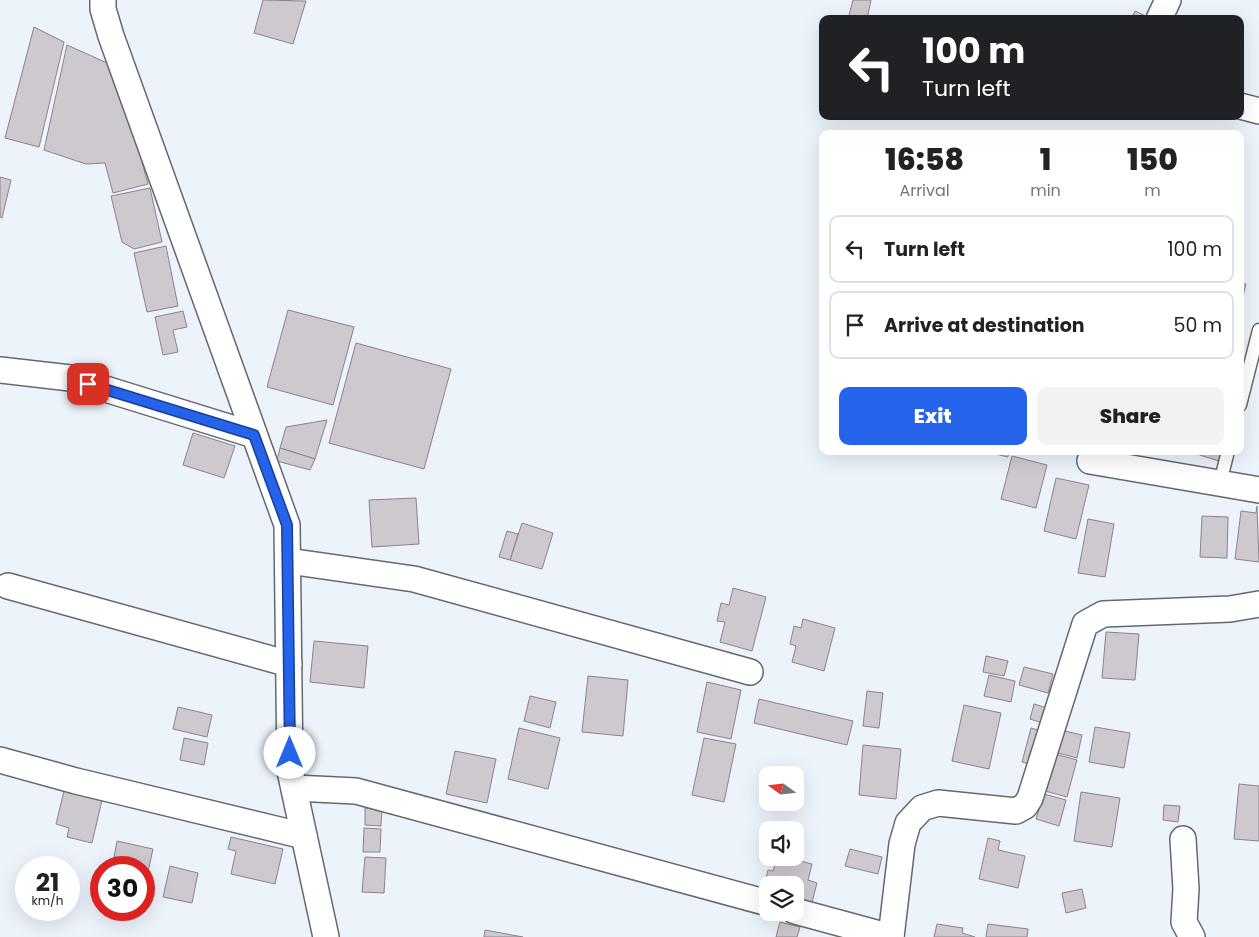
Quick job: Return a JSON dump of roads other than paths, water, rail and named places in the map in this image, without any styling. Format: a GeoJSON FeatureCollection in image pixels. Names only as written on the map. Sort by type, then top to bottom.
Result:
{"type":"FeatureCollection","features":[{"type":"Feature","properties":{"kind":"street"},"geometry":{"type":"LineString","coordinates":[[103,0],[103,9],[111,36],[287,525],[290,771],[326,937]]}},
{"type":"Feature","properties":{"kind":"street"},"geometry":{"type":"LineString","coordinates":[[1162,15],[1168,0]]}},
{"type":"Feature","properties":{"kind":"street"},"geometry":{"type":"LineString","coordinates":[[1244,107],[1259,112]]}},
{"type":"Feature","properties":{"kind":"street"},"geometry":{"type":"LineString","coordinates":[[0,370],[70,378],[254,435]]}},
{"type":"Feature","properties":{"kind":"street"},"geometry":{"type":"LineString","coordinates":[[1090,461],[1259,490]]}},
{"type":"Feature","properties":{"kind":"street"},"geometry":{"type":"LineString","coordinates":[[288,561],[414,579],[750,672]]}},
{"type":"Feature","properties":{"kind":"street"},"geometry":{"type":"LineString","coordinates":[[8,586],[289,664]]}},
{"type":"Feature","properties":{"kind":"street"},"geometry":{"type":"LineString","coordinates":[[804,913],[891,937],[902,844],[908,823],[922,808],[938,803],[1016,811],[1025,806],[1030,798],[1085,624],[1103,614],[1230,609],[1259,604]]}},
{"type":"Feature","properties":{"kind":"street"},"geometry":{"type":"LineString","coordinates":[[0,760],[76,781],[304,836]]}},
{"type":"Feature","properties":{"kind":"street"},"geometry":{"type":"LineString","coordinates":[[294,788],[356,791],[759,901]]}},
{"type":"Feature","properties":{"kind":"street"},"geometry":{"type":"LineString","coordinates":[[1183,838],[1186,890],[1184,922],[1192,937]]}},
{"type":"Feature","properties":{"kind":"lane"},"geometry":{"type":"LineString","coordinates":[[1244,389],[1259,330]]}},
{"type":"Feature","properties":{"kind":"lane"},"geometry":{"type":"LineString","coordinates":[[1220,484],[1227,455]]}}]}
